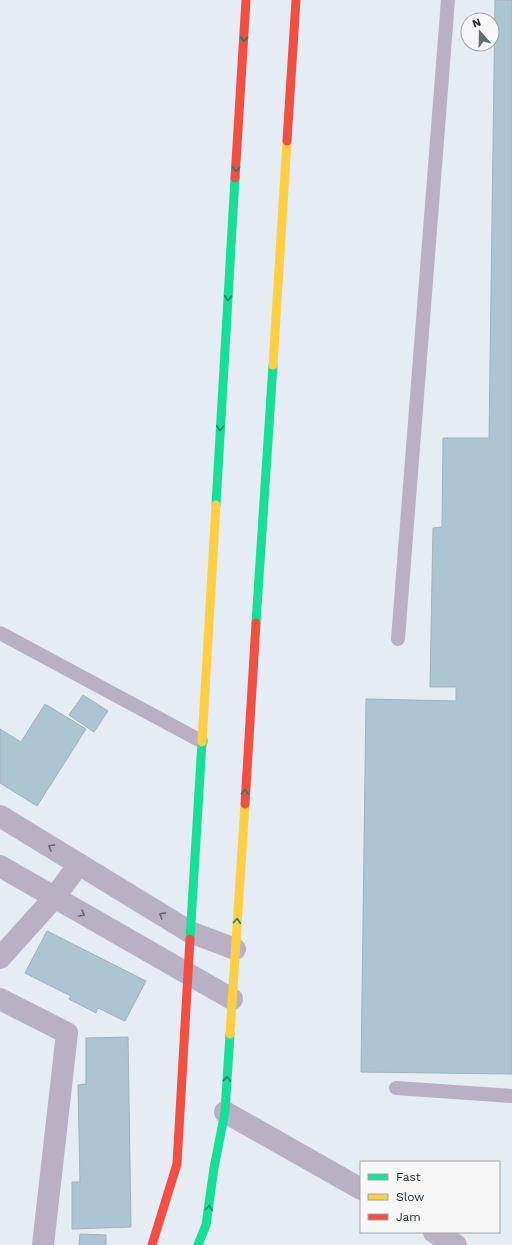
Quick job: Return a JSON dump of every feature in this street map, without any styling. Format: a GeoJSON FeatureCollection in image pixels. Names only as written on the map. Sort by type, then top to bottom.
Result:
{"type":"FeatureCollection","features":[{"type":"Feature","properties":{"kind":"street"},"geometry":{"type":"LineString","coordinates":[[152,1245],[177,1164],[246,0]]}},
{"type":"Feature","properties":{"kind":"street"},"geometry":{"type":"LineString","coordinates":[[198,1245],[206,1225],[214,1168],[225,1112],[296,0]]}},
{"type":"Feature","properties":{"kind":"street"},"geometry":{"type":"LineString","coordinates":[[0,816],[190,932],[235,949]]}},
{"type":"Feature","properties":{"kind":"street"},"geometry":{"type":"LineString","coordinates":[[0,958],[54,898],[79,864]]}},
{"type":"Feature","properties":{"kind":"street"},"geometry":{"type":"LineString","coordinates":[[0,866],[232,999]]}},
{"type":"Feature","properties":{"kind":"street"},"geometry":{"type":"LineString","coordinates":[[0,999],[66,1033],[43,1245]]}},
{"type":"Feature","properties":{"kind":"street"},"geometry":{"type":"LineString","coordinates":[[225,1112],[360,1189]]}},
{"type":"Feature","properties":{"kind":"street"},"geometry":{"type":"LineString","coordinates":[[436,1233],[456,1245]]}},
{"type":"Feature","properties":{"kind":"lane"},"geometry":{"type":"LineString","coordinates":[[398,639],[448,0]]}},
{"type":"Feature","properties":{"kind":"lane"},"geometry":{"type":"LineString","coordinates":[[0,632],[201,741]]}},
{"type":"Feature","properties":{"kind":"lane"},"geometry":{"type":"LineString","coordinates":[[396,1088],[512,1096]]}},
{"type":"Feature","properties":{"kind":"building"},"geometry":{"type":"Polygon","coordinates":[[[495,0],[512,0],[512,1074],[361,1072],[366,699],[456,701],[456,687],[430,687],[433,528],[442,527],[443,438],[489,438],[494,52],[500,52],[500,12],[495,12],[495,0]]]}},
{"type":"Feature","properties":{"kind":"building"},"geometry":{"type":"Polygon","coordinates":[[[83,695],[108,711],[94,732],[69,715],[83,695]]]}},
{"type":"Feature","properties":{"kind":"building"},"geometry":{"type":"Polygon","coordinates":[[[45,704],[86,729],[37,806],[0,783],[0,729],[21,742],[45,704]]]}},
{"type":"Feature","properties":{"kind":"building"},"geometry":{"type":"Polygon","coordinates":[[[47,931],[146,981],[125,1021],[98,1008],[96,1013],[69,999],[71,996],[25,973],[47,931]]]}},
{"type":"Feature","properties":{"kind":"building"},"geometry":{"type":"Polygon","coordinates":[[[128,1037],[131,1227],[72,1229],[72,1182],[80,1182],[78,1085],[86,1084],[86,1038],[128,1037]]]}},
{"type":"Feature","properties":{"kind":"building"},"geometry":{"type":"Polygon","coordinates":[[[80,1234],[106,1235],[106,1245],[79,1245],[80,1234]]]}},
{"type":"Feature","properties":{"kind":"traffic: fast"},"geometry":{"type":"LineString","coordinates":[[216,505],[235,178]]}},
{"type":"Feature","properties":{"kind":"traffic: fast"},"geometry":{"type":"LineString","coordinates":[[256,623],[273,365]]}},
{"type":"Feature","properties":{"kind":"traffic: fast"},"geometry":{"type":"LineString","coordinates":[[190,939],[202,742]]}},
{"type":"Feature","properties":{"kind":"traffic: fast"},"geometry":{"type":"LineString","coordinates":[[198,1245],[206,1225],[214,1168],[225,1112],[230,1034]]}},
{"type":"Feature","properties":{"kind":"traffic: slow"},"geometry":{"type":"LineString","coordinates":[[273,365],[287,141]]}},
{"type":"Feature","properties":{"kind":"traffic: slow"},"geometry":{"type":"LineString","coordinates":[[202,742],[216,505]]}},
{"type":"Feature","properties":{"kind":"traffic: slow"},"geometry":{"type":"LineString","coordinates":[[230,1034],[245,804]]}},
{"type":"Feature","properties":{"kind":"traffic: jam"},"geometry":{"type":"LineString","coordinates":[[235,178],[246,0]]}},
{"type":"Feature","properties":{"kind":"traffic: jam"},"geometry":{"type":"LineString","coordinates":[[287,141],[296,0]]}},
{"type":"Feature","properties":{"kind":"traffic: jam"},"geometry":{"type":"LineString","coordinates":[[245,804],[256,623]]}},
{"type":"Feature","properties":{"kind":"traffic: jam"},"geometry":{"type":"LineString","coordinates":[[152,1245],[177,1164],[190,939]]}}]}
